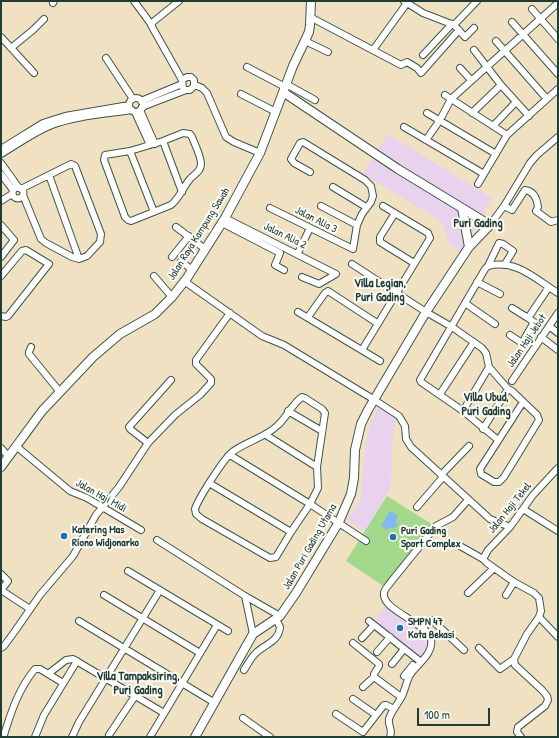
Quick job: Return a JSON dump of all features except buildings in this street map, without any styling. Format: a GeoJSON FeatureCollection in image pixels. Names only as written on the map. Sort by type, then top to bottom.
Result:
{"type":"FeatureCollection","features":[{"type":"Feature","properties":{"kind":"street"},"geometry":{"type":"LineString","coordinates":[[134,1],[151,24],[184,83],[192,89],[195,84]]}},
{"type":"Feature","properties":{"kind":"street"},"geometry":{"type":"LineString","coordinates":[[151,24],[180,1]]}},
{"type":"Feature","properties":{"kind":"street"},"geometry":{"type":"LineString","coordinates":[[184,1],[160,19],[155,26],[184,83]]}},
{"type":"Feature","properties":{"kind":"street","name":"Jalan Raya Kampung Sawah"},"geometry":{"type":"LineString","coordinates":[[1,467],[39,414],[93,357],[111,341],[155,314],[172,297],[192,270],[224,220],[260,153],[305,41],[310,25],[311,1]]}},
{"type":"Feature","properties":{"kind":"street"},"geometry":{"type":"LineString","coordinates":[[310,17],[401,65],[407,62],[421,73],[455,27],[477,1]]}},
{"type":"Feature","properties":{"kind":"street"},"geometry":{"type":"LineString","coordinates":[[373,50],[405,2],[455,27],[465,37],[474,28]]}},
{"type":"Feature","properties":{"kind":"street"},"geometry":{"type":"LineString","coordinates":[[426,140],[440,120],[451,99],[558,3]]}},
{"type":"Feature","properties":{"kind":"street"},"geometry":{"type":"LineString","coordinates":[[532,9],[558,39]]}},
{"type":"Feature","properties":{"kind":"street"},"geometry":{"type":"LineString","coordinates":[[11,48],[44,19]]}},
{"type":"Feature","properties":{"kind":"street"},"geometry":{"type":"LineString","coordinates":[[512,22],[558,74]]}},
{"type":"Feature","properties":{"kind":"street"},"geometry":{"type":"LineString","coordinates":[[423,55],[455,27]]}},
{"type":"Feature","properties":{"kind":"street"},"geometry":{"type":"LineString","coordinates":[[1,37],[34,73]]}},
{"type":"Feature","properties":{"kind":"street"},"geometry":{"type":"LineString","coordinates":[[305,41],[328,52]]}},
{"type":"Feature","properties":{"kind":"street"},"geometry":{"type":"LineString","coordinates":[[496,41],[547,99]]}},
{"type":"Feature","properties":{"kind":"street"},"geometry":{"type":"LineString","coordinates":[[474,50],[501,85],[529,116]]}},
{"type":"Feature","properties":{"kind":"street"},"geometry":{"type":"LineString","coordinates":[[106,58],[133,99],[139,99],[136,108],[152,144]]}},
{"type":"Feature","properties":{"kind":"street"},"geometry":{"type":"LineString","coordinates":[[247,67],[285,88],[398,169],[490,225],[504,206],[530,163],[537,154],[558,137]]}},
{"type":"Feature","properties":{"kind":"street"},"geometry":{"type":"LineString","coordinates":[[460,68],[471,80]]}},
{"type":"Feature","properties":{"kind":"street"},"geometry":{"type":"LineString","coordinates":[[1,154],[54,124],[136,108],[184,83],[189,77],[193,78],[195,84],[207,93],[226,137],[260,153]]}},
{"type":"Feature","properties":{"kind":"street"},"geometry":{"type":"LineString","coordinates":[[472,113],[501,85]]}},
{"type":"Feature","properties":{"kind":"street"},"geometry":{"type":"LineString","coordinates":[[285,88],[315,100]]}},
{"type":"Feature","properties":{"kind":"street"},"geometry":{"type":"LineString","coordinates":[[478,184],[507,135],[558,89]]}},
{"type":"Feature","properties":{"kind":"street"},"geometry":{"type":"LineString","coordinates":[[241,94],[276,112]]}},
{"type":"Feature","properties":{"kind":"street"},"geometry":{"type":"LineString","coordinates":[[445,95],[507,135]]}},
{"type":"Feature","properties":{"kind":"street"},"geometry":{"type":"LineString","coordinates":[[493,126],[516,102]]}},
{"type":"Feature","properties":{"kind":"street"},"geometry":{"type":"LineString","coordinates":[[1,149],[51,120],[66,116],[136,108]]}},
{"type":"Feature","properties":{"kind":"street"},"geometry":{"type":"LineString","coordinates":[[428,113],[496,154]]}},
{"type":"Feature","properties":{"kind":"street"},"geometry":{"type":"LineString","coordinates":[[404,127],[484,174]]}},
{"type":"Feature","properties":{"kind":"street"},"geometry":{"type":"LineString","coordinates":[[183,133],[190,134],[200,161],[201,168],[197,174],[190,179],[176,201],[171,205],[131,221],[128,220],[125,217],[104,160],[105,155],[109,153],[130,151],[163,141],[183,133]]}},
{"type":"Feature","properties":{"kind":"street"},"geometry":{"type":"LineString","coordinates":[[163,141],[182,192]]}},
{"type":"Feature","properties":{"kind":"street"},"geometry":{"type":"LineString","coordinates":[[310,172],[294,163],[291,159],[300,143],[303,142],[369,183],[371,186],[373,196],[371,202],[366,207],[357,225],[321,206]]}},
{"type":"Feature","properties":{"kind":"street"},"geometry":{"type":"LineString","coordinates":[[130,151],[154,212]]}},
{"type":"Feature","properties":{"kind":"street"},"geometry":{"type":"LineString","coordinates":[[1,163],[18,192],[28,207],[43,242],[79,259],[87,256],[100,242],[101,234],[75,166],[72,164],[49,175],[18,192],[1,201]]}},
{"type":"Feature","properties":{"kind":"street"},"geometry":{"type":"LineString","coordinates":[[1,174],[18,192]]}},
{"type":"Feature","properties":{"kind":"street"},"geometry":{"type":"LineString","coordinates":[[49,175],[79,259]]}},
{"type":"Feature","properties":{"kind":"street"},"geometry":{"type":"LineString","coordinates":[[333,187],[366,207]]}},
{"type":"Feature","properties":{"kind":"street"},"geometry":{"type":"LineString","coordinates":[[504,206],[512,210],[525,190],[527,190],[536,198],[538,207],[536,211],[551,222],[558,220]]}},
{"type":"Feature","properties":{"kind":"street"},"geometry":{"type":"LineString","coordinates":[[362,350],[430,238],[430,236],[383,206]]}},
{"type":"Feature","properties":{"kind":"street","name":"Jalan Alia 3"},"geometry":{"type":"LineString","coordinates":[[270,208],[353,249],[357,225]]}},
{"type":"Feature","properties":{"kind":"street"},"geometry":{"type":"LineString","coordinates":[[462,208],[469,247]]}},
{"type":"Feature","properties":{"kind":"street"},"geometry":{"type":"LineString","coordinates":[[395,213],[380,237],[380,242],[414,263]]}},
{"type":"Feature","properties":{"kind":"street"},"geometry":{"type":"LineString","coordinates":[[224,220],[280,253],[275,265],[284,270]]}},
{"type":"Feature","properties":{"kind":"street","name":"Jalan Alia 2"},"geometry":{"type":"LineString","coordinates":[[224,220],[298,253],[336,274],[319,284],[302,277]]}},
{"type":"Feature","properties":{"kind":"street"},"geometry":{"type":"LineString","coordinates":[[1,225],[14,240],[1,257]]}},
{"type":"Feature","properties":{"kind":"street","name":"Jalan Puri Gading Utama"},"geometry":{"type":"LineString","coordinates":[[195,737],[253,634],[278,618],[296,594],[339,522],[351,494],[354,478],[355,450],[361,424],[373,399],[426,312],[469,247],[490,225]]}},
{"type":"Feature","properties":{"kind":"street"},"geometry":{"type":"LineString","coordinates":[[176,227],[205,249]]}},
{"type":"Feature","properties":{"kind":"street"},"geometry":{"type":"LineString","coordinates":[[298,253],[310,228]]}},
{"type":"Feature","properties":{"kind":"street"},"geometry":{"type":"LineString","coordinates":[[172,257],[188,236]]}},
{"type":"Feature","properties":{"kind":"street"},"geometry":{"type":"LineString","coordinates":[[498,440],[463,411],[420,380],[450,325],[465,304],[488,266],[499,243],[513,251],[505,264]]}},
{"type":"Feature","properties":{"kind":"street"},"geometry":{"type":"LineString","coordinates":[[1,276],[22,251],[26,250],[49,264],[8,316],[6,318],[1,316]]}},
{"type":"Feature","properties":{"kind":"street"},"geometry":{"type":"LineString","coordinates":[[181,261],[192,270]]}},
{"type":"Feature","properties":{"kind":"street"},"geometry":{"type":"LineString","coordinates":[[352,264],[426,312],[450,325],[482,348],[486,353],[489,367],[508,389],[523,402],[537,415],[538,422],[504,477],[497,482],[483,476],[480,469],[523,402]]}},
{"type":"Feature","properties":{"kind":"street"},"geometry":{"type":"LineString","coordinates":[[488,266],[496,264],[513,266],[527,273],[558,293]]}},
{"type":"Feature","properties":{"kind":"street"},"geometry":{"type":"LineString","coordinates":[[154,276],[172,297]]}},
{"type":"Feature","properties":{"kind":"street"},"geometry":{"type":"LineString","coordinates":[[184,281],[206,298],[262,336],[284,345],[399,416],[405,426],[406,438],[411,447],[490,519],[510,527]]}},
{"type":"Feature","properties":{"kind":"street"},"geometry":{"type":"LineString","coordinates":[[477,282],[500,294]]}},
{"type":"Feature","properties":{"kind":"street"},"geometry":{"type":"LineString","coordinates":[[528,318],[549,287]]}},
{"type":"Feature","properties":{"kind":"street"},"geometry":{"type":"LineString","coordinates":[[308,317],[328,291],[377,323]]}},
{"type":"Feature","properties":{"kind":"street"},"geometry":{"type":"LineString","coordinates":[[465,304],[495,324]]}},
{"type":"Feature","properties":{"kind":"street"},"geometry":{"type":"LineString","coordinates":[[510,335],[522,343],[534,322],[512,308]]}},
{"type":"Feature","properties":{"kind":"street"},"geometry":{"type":"LineString","coordinates":[[298,312],[380,361]]}},
{"type":"Feature","properties":{"kind":"street"},"geometry":{"type":"LineString","coordinates":[[1,648],[16,631],[40,595],[73,556],[102,507],[118,487],[148,443],[174,415],[200,395],[211,383],[211,379],[196,364],[196,360],[230,313]]}},
{"type":"Feature","properties":{"kind":"street","name":"Jalan Haji Jebot"},"geometry":{"type":"LineString","coordinates":[[512,381],[558,313]]}},
{"type":"Feature","properties":{"kind":"street"},"geometry":{"type":"LineString","coordinates":[[549,326],[558,333]]}},
{"type":"Feature","properties":{"kind":"street"},"geometry":{"type":"LineString","coordinates":[[541,337],[558,350]]}},
{"type":"Feature","properties":{"kind":"street"},"geometry":{"type":"LineString","coordinates":[[440,394],[474,342]]}},
{"type":"Feature","properties":{"kind":"street"},"geometry":{"type":"LineString","coordinates":[[31,348],[29,354],[60,392]]}},
{"type":"Feature","properties":{"kind":"street"},"geometry":{"type":"LineString","coordinates":[[463,411],[489,367]]}},
{"type":"Feature","properties":{"kind":"street"},"geometry":{"type":"LineString","coordinates":[[148,443],[129,427],[171,380]]}},
{"type":"Feature","properties":{"kind":"street"},"geometry":{"type":"LineString","coordinates":[[483,429],[508,389]]}},
{"type":"Feature","properties":{"kind":"street"},"geometry":{"type":"LineString","coordinates":[[302,397],[324,411],[322,431],[317,467],[318,488],[310,504],[290,532],[276,556],[270,558],[206,522],[195,512],[195,509],[209,484],[230,455],[266,435],[278,425],[288,411],[302,397]]}},
{"type":"Feature","properties":{"kind":"street"},"geometry":{"type":"LineString","coordinates":[[288,411],[322,431]]}},
{"type":"Feature","properties":{"kind":"street"},"geometry":{"type":"LineString","coordinates":[[266,435],[317,467]]}},
{"type":"Feature","properties":{"kind":"street","name":"Jalan Haji Midi"},"geometry":{"type":"LineString","coordinates":[[16,446],[70,491],[87,498],[141,530]]}},
{"type":"Feature","properties":{"kind":"street"},"geometry":{"type":"LineString","coordinates":[[417,507],[469,446]]}},
{"type":"Feature","properties":{"kind":"street"},"geometry":{"type":"LineString","coordinates":[[1,448],[9,457]]}},
{"type":"Feature","properties":{"kind":"street"},"geometry":{"type":"LineString","coordinates":[[230,455],[339,522],[366,541]]}},
{"type":"Feature","properties":{"kind":"street","name":"Jalan Haji Tekel"},"geometry":{"type":"LineString","coordinates":[[483,559],[488,550],[510,527],[535,492],[558,468]]}},
{"type":"Feature","properties":{"kind":"street"},"geometry":{"type":"LineString","coordinates":[[209,484],[290,532]]}},
{"type":"Feature","properties":{"kind":"street"},"geometry":{"type":"LineString","coordinates":[[404,676],[430,649],[430,639],[428,633],[390,605],[385,598],[384,593],[390,583],[436,526],[453,517],[468,500]]}},
{"type":"Feature","properties":{"kind":"street"},"geometry":{"type":"LineString","coordinates":[[523,509],[558,531]]}},
{"type":"Feature","properties":{"kind":"street"},"geometry":{"type":"LineString","coordinates":[[157,540],[278,618],[280,628],[278,634],[273,641],[255,654],[244,670]]}},
{"type":"Feature","properties":{"kind":"street"},"geometry":{"type":"LineString","coordinates":[[460,546],[483,559],[514,582],[534,593],[539,598],[541,611],[539,617],[527,634],[514,659],[500,669],[479,648]]}},
{"type":"Feature","properties":{"kind":"street"},"geometry":{"type":"LineString","coordinates":[[468,593],[494,568]]}},
{"type":"Feature","properties":{"kind":"street"},"geometry":{"type":"LineString","coordinates":[[128,571],[228,631]]}},
{"type":"Feature","properties":{"kind":"street"},"geometry":{"type":"LineString","coordinates":[[1,574],[8,581],[2,589],[4,592],[30,609]]}},
{"type":"Feature","properties":{"kind":"street"},"geometry":{"type":"LineString","coordinates":[[506,596],[514,582]]}},
{"type":"Feature","properties":{"kind":"street"},"geometry":{"type":"LineString","coordinates":[[72,737],[79,722],[160,590]]}},
{"type":"Feature","properties":{"kind":"street"},"geometry":{"type":"LineString","coordinates":[[104,595],[200,653]]}},
{"type":"Feature","properties":{"kind":"street"},"geometry":{"type":"LineString","coordinates":[[245,596],[253,634]]}},
{"type":"Feature","properties":{"kind":"street"},"geometry":{"type":"LineString","coordinates":[[539,617],[558,638]]}},
{"type":"Feature","properties":{"kind":"street"},"geometry":{"type":"LineString","coordinates":[[422,628],[428,621],[432,620],[464,650]]}},
{"type":"Feature","properties":{"kind":"street"},"geometry":{"type":"LineString","coordinates":[[79,621],[215,703]]}},
{"type":"Feature","properties":{"kind":"street"},"geometry":{"type":"LineString","coordinates":[[362,638],[372,623],[420,661]]}},
{"type":"Feature","properties":{"kind":"street"},"geometry":{"type":"LineString","coordinates":[[150,737],[218,625]]}},
{"type":"Feature","properties":{"kind":"street"},"geometry":{"type":"LineString","coordinates":[[377,652],[390,637]]}},
{"type":"Feature","properties":{"kind":"street"},"geometry":{"type":"LineString","coordinates":[[353,643],[380,666],[374,674],[374,677],[363,687]]}},
{"type":"Feature","properties":{"kind":"street"},"geometry":{"type":"LineString","coordinates":[[392,664],[404,649]]}},
{"type":"Feature","properties":{"kind":"street"},"geometry":{"type":"LineString","coordinates":[[48,674],[66,660],[73,659],[164,713]]}},
{"type":"Feature","properties":{"kind":"street"},"geometry":{"type":"LineString","coordinates":[[514,659],[515,666],[542,690],[547,696],[548,700],[545,706],[518,728],[517,732],[521,737]]}},
{"type":"Feature","properties":{"kind":"street"},"geometry":{"type":"LineString","coordinates":[[35,737],[44,715],[77,661]]}},
{"type":"Feature","properties":{"kind":"street"},"geometry":{"type":"LineString","coordinates":[[391,736],[392,730],[389,720],[402,697],[408,680],[420,661]]}},
{"type":"Feature","properties":{"kind":"street"},"geometry":{"type":"LineString","coordinates":[[5,736],[13,707],[21,690],[35,669],[38,668],[63,683]]}},
{"type":"Feature","properties":{"kind":"street"},"geometry":{"type":"LineString","coordinates":[[374,677],[402,697]]}},
{"type":"Feature","properties":{"kind":"street"},"geometry":{"type":"LineString","coordinates":[[109,735],[135,696]]}},
{"type":"Feature","properties":{"kind":"street"},"geometry":{"type":"LineString","coordinates":[[353,699],[376,714]]}},
{"type":"Feature","properties":{"kind":"street"},"geometry":{"type":"LineString","coordinates":[[336,714],[363,732],[384,705],[394,709]]}},
{"type":"Feature","properties":{"kind":"street"},"geometry":{"type":"LineString","coordinates":[[243,718],[270,737]]}},
{"type":"Feature","properties":{"kind":"shaded area"},"geometry":{"type":"Polygon","coordinates":[[[388,134],[492,198],[461,251],[446,242],[448,238],[441,221],[363,174],[388,134]]]}},
{"type":"Feature","properties":{"kind":"shaded area"},"geometry":{"type":"Polygon","coordinates":[[[379,405],[396,416],[392,442],[391,487],[365,532],[347,520],[361,499],[364,454],[370,425],[379,405]]]}},
{"type":"Feature","properties":{"kind":"shaded area","name":"SMPN 47 Kota Bekasi"},"geometry":{"type":"Polygon","coordinates":[[[386,604],[426,632],[428,644],[420,660],[374,623],[386,604]]]}},
{"type":"Feature","properties":{"kind":"green space","name":"Puri Gading Sport Complex"},"geometry":{"type":"Polygon","coordinates":[[[387,496],[433,525],[385,587],[346,561],[387,496]]]}},
{"type":"Feature","properties":{"kind":"water"},"geometry":{"type":"Polygon","coordinates":[[[390,511],[398,516],[396,520],[397,526],[393,529],[390,527],[388,530],[381,526],[390,511]]]}},
{"type":"Feature","properties":{"kind":"place","name":"Katering Mas Riono Widjonarko"},"geometry":{"type":"Point","coordinates":[64,536]}},
{"type":"Feature","properties":{"kind":"place","name":"Puri Gading Sport Complex"},"geometry":{"type":"Point","coordinates":[393,537]}},
{"type":"Feature","properties":{"kind":"place","name":"SMPN 47 Kota Bekasi"},"geometry":{"type":"Point","coordinates":[400,628]}},
{"type":"Feature","properties":{"kind":"district","name":"Puri Gading"},"geometry":{"type":"Point","coordinates":[478,224]}},
{"type":"Feature","properties":{"kind":"district","name":"Villa Legian, Puri Gading"},"geometry":{"type":"Point","coordinates":[380,291]}},
{"type":"Feature","properties":{"kind":"district","name":"Villa Ubud, Puri Gading"},"geometry":{"type":"Point","coordinates":[486,405]}},
{"type":"Feature","properties":{"kind":"district","name":"Villa Tampaksiring, Puri Gading"},"geometry":{"type":"Point","coordinates":[138,684]}}]}
